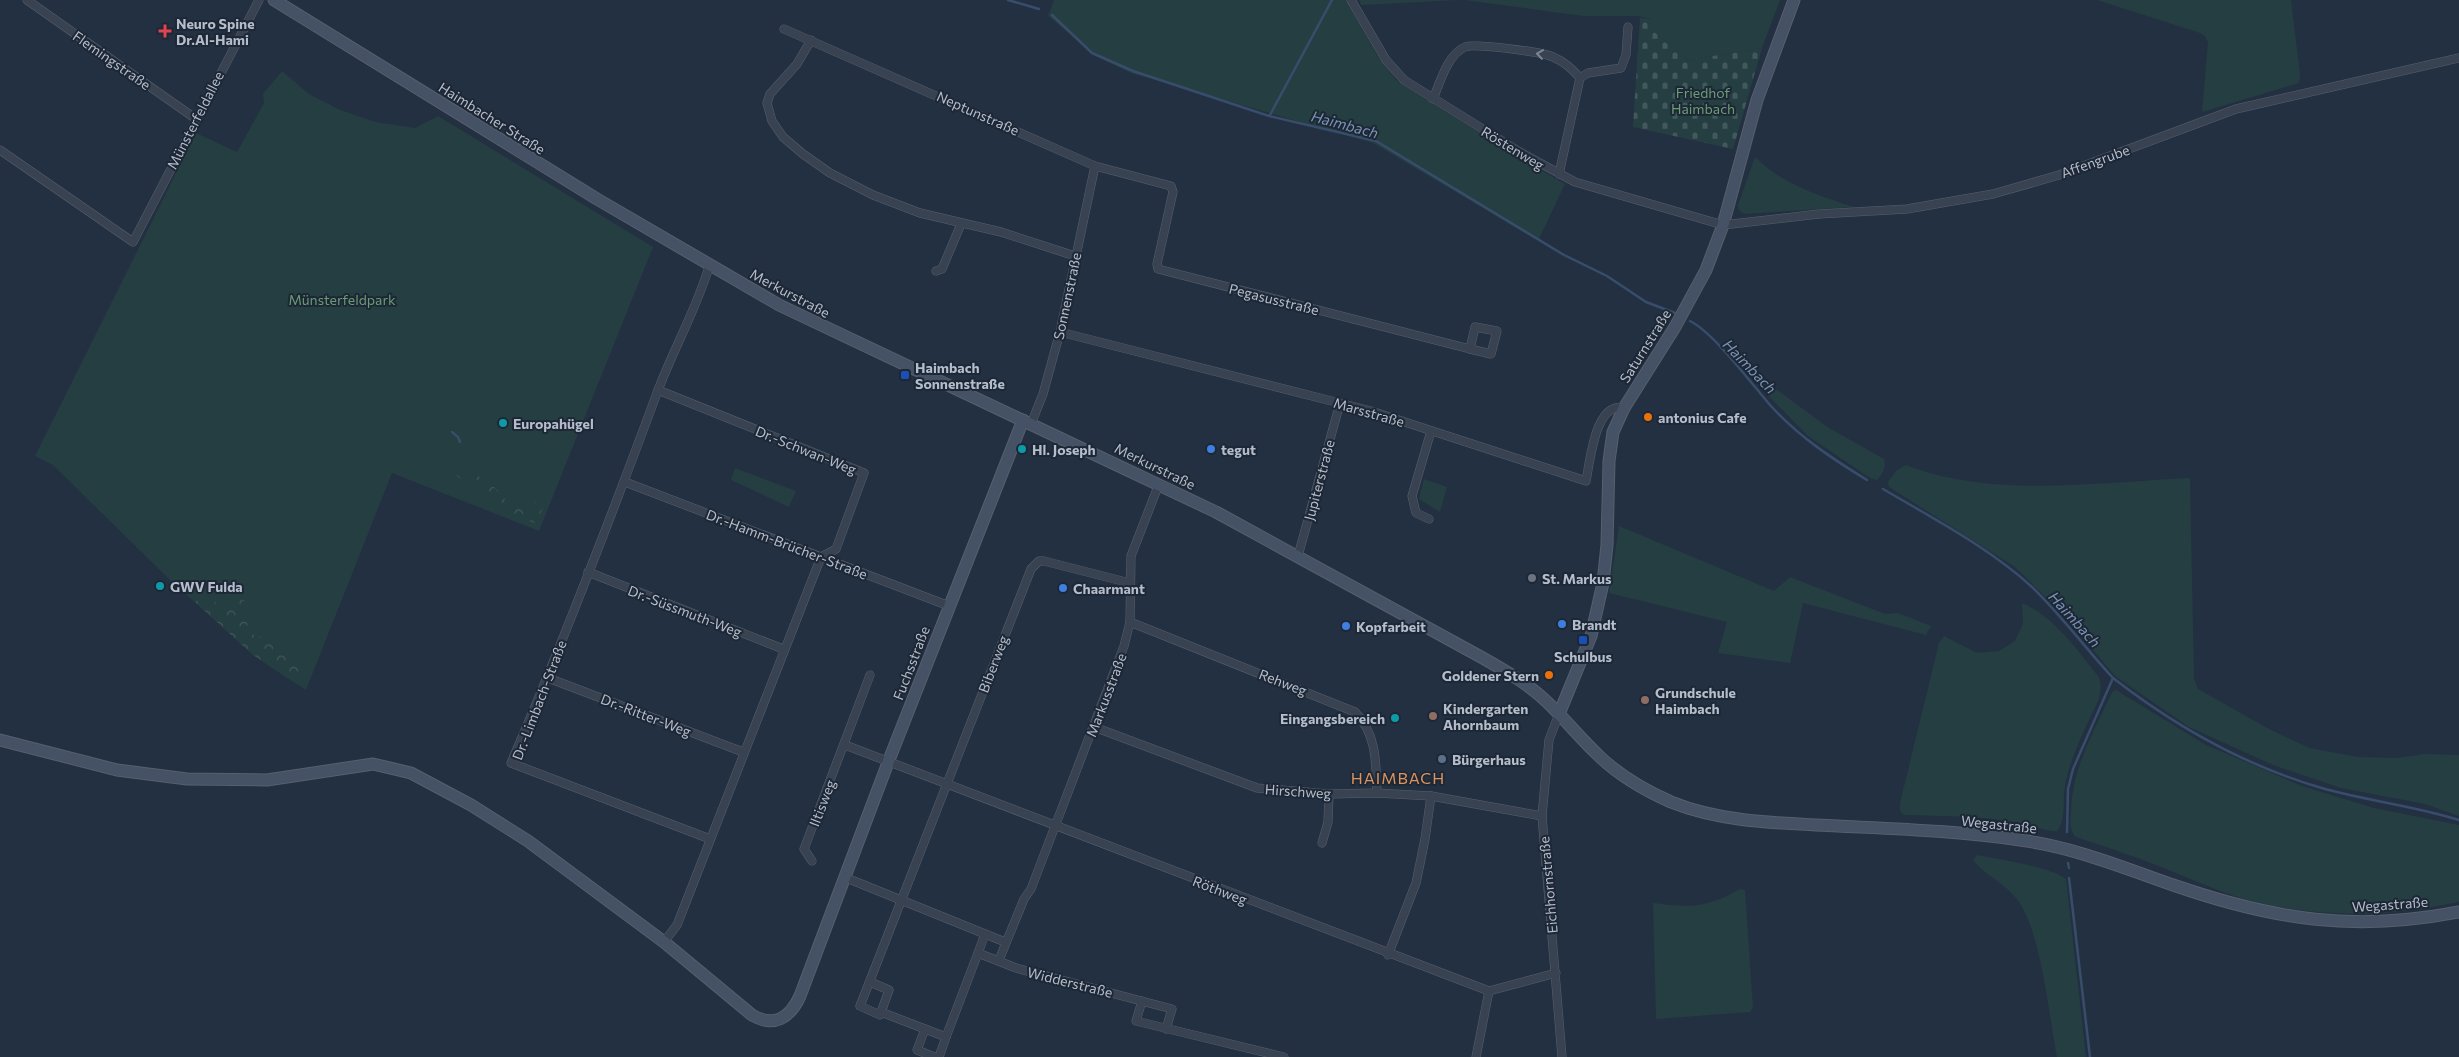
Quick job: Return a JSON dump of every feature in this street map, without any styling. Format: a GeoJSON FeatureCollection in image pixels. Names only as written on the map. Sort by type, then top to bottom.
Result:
{"type":"FeatureCollection","features":[{"type":"Feature","properties":{"kind":"main road","name":"Haimbacher Straße"},"geometry":{"type":"LineString","coordinates":[[274,0],[696,259]]}},
{"type":"Feature","properties":{"kind":"main road","name":"Saturnstraße"},"geometry":{"type":"LineString","coordinates":[[1559,714],[1582,660],[1596,617],[1606,562],[1610,446],[1613,432],[1624,408],[1697,289],[1723,225],[1757,100],[1794,0]]}},
{"type":"Feature","properties":{"kind":"main road","name":"Merkurstraße"},"geometry":{"type":"LineString","coordinates":[[696,259],[821,327],[1159,484],[1298,556],[1502,669],[1529,687],[1559,714]]}},
{"type":"Feature","properties":{"kind":"main road","name":"Fuchsstraße"},"geometry":{"type":"LineString","coordinates":[[664,942],[760,1020],[778,1021],[791,1012],[796,1004],[830,918],[844,877],[949,606],[1027,422]]}},
{"type":"Feature","properties":{"kind":"main road","name":"Wegastraße"},"geometry":{"type":"LineString","coordinates":[[1559,714],[1597,755],[1624,776],[1674,803],[1713,815],[1755,821],[1948,833],[2036,842],[2090,856],[2236,905],[2297,918],[2368,923],[2419,919],[2459,912]]}},
{"type":"Feature","properties":{"kind":"main road"},"geometry":{"type":"LineString","coordinates":[[0,740],[117,770],[202,780],[267,780],[373,764],[397,768],[447,791],[513,830],[664,942]]}},
{"type":"Feature","properties":{"kind":"street","name":"Flemingstraße"},"geometry":{"type":"LineString","coordinates":[[27,0],[196,119]]}},
{"type":"Feature","properties":{"kind":"street","name":"Münsterfeldallee"},"geometry":{"type":"LineString","coordinates":[[0,150],[133,242],[259,0]]}},
{"type":"Feature","properties":{"kind":"street","name":"Röstenweg"},"geometry":{"type":"LineString","coordinates":[[1351,0],[1386,60],[1395,71],[1404,80],[1433,99],[1558,174],[1616,194],[1723,225]]}},
{"type":"Feature","properties":{"kind":"street"},"geometry":{"type":"LineString","coordinates":[[1558,174],[1580,78],[1588,73],[1621,68],[1626,55],[1628,27]]}},
{"type":"Feature","properties":{"kind":"street","name":"Neptunstraße"},"geometry":{"type":"LineString","coordinates":[[784,29],[1095,166],[1165,184],[1173,189]]}},
{"type":"Feature","properties":{"kind":"street"},"geometry":{"type":"LineString","coordinates":[[811,40],[797,64],[770,94],[767,103],[772,121],[784,136],[803,154],[830,173],[873,195],[920,213],[1000,232],[1075,256]]}},
{"type":"Feature","properties":{"kind":"street"},"geometry":{"type":"LineString","coordinates":[[1433,99],[1451,59],[1465,47],[1481,45],[1550,55],[1567,64],[1580,78]]}},
{"type":"Feature","properties":{"kind":"street","name":"Affengrube"},"geometry":{"type":"LineString","coordinates":[[1723,225],[1819,214],[1907,209],[1993,194],[2059,175],[2236,109],[2459,58]]}},
{"type":"Feature","properties":{"kind":"street","name":"Sonnenstraße"},"geometry":{"type":"LineString","coordinates":[[1027,422],[1044,394],[1060,332],[1095,166]]}},
{"type":"Feature","properties":{"kind":"street","name":"Pegasusstraße"},"geometry":{"type":"LineString","coordinates":[[1173,189],[1158,269],[1470,349]]}},
{"type":"Feature","properties":{"kind":"street"},"geometry":{"type":"LineString","coordinates":[[936,272],[942,269],[961,224]]}},
{"type":"Feature","properties":{"kind":"street","name":"Dr.-Limbach-Straße"},"geometry":{"type":"LineString","coordinates":[[709,267],[658,390],[625,482],[588,572],[548,678],[511,763],[710,839]]}},
{"type":"Feature","properties":{"kind":"street","name":"Marsstraße"},"geometry":{"type":"LineString","coordinates":[[1060,332],[1371,410],[1586,481],[1596,431],[1601,421],[1606,412],[1612,408],[1617,406],[1624,408]]}},
{"type":"Feature","properties":{"kind":"street","name":"Dr.-Schwan-Weg"},"geometry":{"type":"LineString","coordinates":[[658,390],[864,473],[836,550],[821,558]]}},
{"type":"Feature","properties":{"kind":"street","name":"Jupiterstraße"},"geometry":{"type":"LineString","coordinates":[[1298,556],[1340,403]]}},
{"type":"Feature","properties":{"kind":"street"},"geometry":{"type":"LineString","coordinates":[[1429,519],[1416,513],[1412,496],[1430,431]]}},
{"type":"Feature","properties":{"kind":"street","name":"Dr.-Hamm-Brücher-Straße"},"geometry":{"type":"LineString","coordinates":[[625,482],[949,606]]}},
{"type":"Feature","properties":{"kind":"street","name":"Markusstraße"},"geometry":{"type":"LineString","coordinates":[[1005,942],[1024,899],[1031,889],[1124,646],[1130,622],[1130,583],[1134,544],[1159,484]]}},
{"type":"Feature","properties":{"kind":"street"},"geometry":{"type":"LineString","coordinates":[[664,942],[678,925],[783,649],[821,558]]}},
{"type":"Feature","properties":{"kind":"street","name":"Biberweg"},"geometry":{"type":"LineString","coordinates":[[901,899],[948,784],[1022,590],[1034,564],[1044,561],[1130,583]]}},
{"type":"Feature","properties":{"kind":"street","name":"Dr.-Süssmuth-Weg"},"geometry":{"type":"LineString","coordinates":[[588,572],[783,649]]}},
{"type":"Feature","properties":{"kind":"street","name":"Rehweg"},"geometry":{"type":"LineString","coordinates":[[1130,622],[1355,712],[1366,725],[1372,739],[1377,793]]}},
{"type":"Feature","properties":{"kind":"street","name":"Iltisweg"},"geometry":{"type":"LineString","coordinates":[[812,861],[804,849],[870,674]]}},
{"type":"Feature","properties":{"kind":"street","name":"Dr.-Ritter-Weg"},"geometry":{"type":"LineString","coordinates":[[548,678],[743,752]]}},
{"type":"Feature","properties":{"kind":"street","name":"Eichhornstraße"},"geometry":{"type":"LineString","coordinates":[[1559,714],[1550,740],[1542,816],[1562,1057]]}},
{"type":"Feature","properties":{"kind":"street","name":"Hirschweg"},"geometry":{"type":"LineString","coordinates":[[1094,727],[1258,788],[1329,794],[1377,793],[1431,796],[1542,816]]}},
{"type":"Feature","properties":{"kind":"street"},"geometry":{"type":"LineString","coordinates":[[845,744],[889,760]]}},
{"type":"Feature","properties":{"kind":"street","name":"Röthweg"},"geometry":{"type":"LineString","coordinates":[[889,760],[1388,955],[1489,991]]}},
{"type":"Feature","properties":{"kind":"street"},"geometry":{"type":"LineString","coordinates":[[1322,844],[1328,822],[1329,794]]}},
{"type":"Feature","properties":{"kind":"street"},"geometry":{"type":"LineString","coordinates":[[1388,955],[1416,883],[1431,796]]}},
{"type":"Feature","properties":{"kind":"street"},"geometry":{"type":"LineString","coordinates":[[844,877],[1005,942],[999,960]]}},
{"type":"Feature","properties":{"kind":"street"},"geometry":{"type":"LineString","coordinates":[[870,982],[889,990],[880,1015],[860,1006],[901,899]]}},
{"type":"Feature","properties":{"kind":"street"},"geometry":{"type":"LineString","coordinates":[[938,1057],[985,934]]}},
{"type":"Feature","properties":{"kind":"street","name":"Widderstraße"},"geometry":{"type":"LineString","coordinates":[[978,952],[1016,968],[1172,1009],[1166,1029]]}},
{"type":"Feature","properties":{"kind":"street"},"geometry":{"type":"LineString","coordinates":[[1476,1057],[1489,991],[1556,973]]}},
{"type":"Feature","properties":{"kind":"street"},"geometry":{"type":"LineString","coordinates":[[1142,1001],[1136,1021],[1284,1057]]}},
{"type":"Feature","properties":{"kind":"street"},"geometry":{"type":"LineString","coordinates":[[881,1012],[946,1037]]}},
{"type":"Feature","properties":{"kind":"street"},"geometry":{"type":"LineString","coordinates":[[926,1029],[917,1050],[934,1057]]}},
{"type":"Feature","properties":{"kind":"green space"},"geometry":{"type":"Polygon","coordinates":[[[1054,0],[1346,0],[1378,57],[1397,81],[1565,184],[1538,241],[1373,143],[1131,73],[1097,57],[1048,16],[1054,0]]]}},
{"type":"Feature","properties":{"kind":"green space"},"geometry":{"type":"Polygon","coordinates":[[[1359,0],[1459,0],[1361,5],[1359,0]]]}},
{"type":"Feature","properties":{"kind":"green space"},"geometry":{"type":"Polygon","coordinates":[[[1464,0],[1780,0],[1762,48],[1688,60],[1653,31],[1653,19],[1637,16],[1583,16],[1464,0]]]}},
{"type":"Feature","properties":{"kind":"green space"},"geometry":{"type":"Polygon","coordinates":[[[2097,0],[2291,0],[2300,74],[2299,83],[2202,112],[2208,42],[2205,36],[2097,0]]]}},
{"type":"Feature","properties":{"kind":"green space","name":"Friedhof Haimbach"},"geometry":{"type":"Polygon","coordinates":[[[1640,18],[1653,19],[1653,31],[1688,60],[1762,48],[1733,149],[1633,127],[1640,18]]]}},
{"type":"Feature","properties":{"kind":"green space","name":"Münsterfeldpark"},"geometry":{"type":"Polygon","coordinates":[[[282,71],[309,94],[338,109],[375,122],[415,128],[438,116],[653,247],[539,531],[392,473],[306,690],[253,655],[168,578],[53,465],[35,456],[196,133],[237,152],[264,103],[263,94],[282,71]]]}},
{"type":"Feature","properties":{"kind":"green space"},"geometry":{"type":"Polygon","coordinates":[[[1755,157],[1766,167],[1789,182],[1854,207],[1744,214],[1739,210],[1738,205],[1755,157]]]}},
{"type":"Feature","properties":{"kind":"green space"},"geometry":{"type":"Polygon","coordinates":[[[1761,378],[1829,428],[1884,459],[1884,470],[1877,480],[1870,478],[1808,436],[1758,385],[1757,381],[1761,378]]]}},
{"type":"Feature","properties":{"kind":"green space"},"geometry":{"type":"Polygon","coordinates":[[[450,465],[484,479],[498,491],[508,505],[515,501],[534,505],[538,495],[550,498],[534,523],[500,506],[480,493],[450,470],[450,465]]]}},
{"type":"Feature","properties":{"kind":"green space"},"geometry":{"type":"Polygon","coordinates":[[[1906,465],[1939,475],[1974,482],[2010,485],[2083,485],[2190,478],[2194,679],[2198,689],[2267,728],[2309,748],[2358,757],[2396,758],[2425,754],[2459,755],[2459,816],[2425,804],[2341,788],[2273,765],[2189,727],[2115,676],[2063,614],[2015,567],[1889,487],[1888,482],[1896,471],[1906,465]]]}},
{"type":"Feature","properties":{"kind":"green space"},"geometry":{"type":"Polygon","coordinates":[[[735,468],[796,491],[789,507],[731,480],[735,468]]]}},
{"type":"Feature","properties":{"kind":"green space"},"geometry":{"type":"Polygon","coordinates":[[[1424,479],[1447,487],[1440,512],[1419,499],[1424,479]]]}},
{"type":"Feature","properties":{"kind":"green space"},"geometry":{"type":"Polygon","coordinates":[[[1619,526],[1774,591],[1790,577],[1885,614],[1898,613],[1931,626],[1926,635],[1803,603],[1790,663],[1718,653],[1727,622],[1609,593],[1619,526]]]}},
{"type":"Feature","properties":{"kind":"green space"},"geometry":{"type":"Polygon","coordinates":[[[207,594],[219,606],[235,596],[245,601],[252,614],[245,631],[260,637],[270,632],[281,640],[293,655],[300,673],[295,683],[253,655],[195,602],[207,594]]]}},
{"type":"Feature","properties":{"kind":"green space"},"geometry":{"type":"Polygon","coordinates":[[[2022,603],[2045,617],[2065,635],[2099,677],[2101,687],[2099,699],[2071,763],[2064,791],[2063,815],[2060,826],[2057,831],[2052,831],[1996,819],[1904,815],[1900,811],[1900,803],[1939,643],[1944,636],[1977,653],[1999,651],[2015,641],[2023,624],[2022,603]]]}},
{"type":"Feature","properties":{"kind":"green space"},"geometry":{"type":"Polygon","coordinates":[[[2116,690],[2206,745],[2302,786],[2374,808],[2459,825],[2459,902],[2405,911],[2378,913],[2324,913],[2297,910],[2244,899],[2151,863],[2076,837],[2070,822],[2075,780],[2091,736],[2112,692],[2116,690]]]}},
{"type":"Feature","properties":{"kind":"green space"},"geometry":{"type":"Polygon","coordinates":[[[1977,855],[2037,867],[2066,879],[2086,1057],[2057,1057],[2038,951],[2025,912],[2016,898],[2006,888],[1973,860],[1977,855]]]}},
{"type":"Feature","properties":{"kind":"green space"},"geometry":{"type":"Polygon","coordinates":[[[1740,889],[1745,890],[1753,1008],[1750,1012],[1656,1019],[1653,903],[1678,906],[1698,905],[1718,900],[1740,889]]]}},
{"type":"Feature","properties":{"kind":"waterway","name":"Haimbach"},"geometry":{"type":"LineString","coordinates":[[1008,0],[1039,9]]}},
{"type":"Feature","properties":{"kind":"waterway"},"geometry":{"type":"LineString","coordinates":[[1270,115],[1332,0]]}},
{"type":"Feature","properties":{"kind":"waterway","name":"Haimbach"},"geometry":{"type":"LineString","coordinates":[[1052,15],[1092,53],[1133,71],[1269,116],[1376,141],[1564,255],[1607,276],[1646,302],[1675,313]]}},
{"type":"Feature","properties":{"kind":"waterway","name":"Haimbach"},"geometry":{"type":"LineString","coordinates":[[1690,321],[1700,327],[1721,347],[1770,405],[1792,427],[1828,455],[1867,480]]}},
{"type":"Feature","properties":{"kind":"waterway"},"geometry":{"type":"LineString","coordinates":[[452,432],[458,437],[460,442]]}},
{"type":"Feature","properties":{"kind":"waterway","name":"Haimbach"},"geometry":{"type":"LineString","coordinates":[[1883,489],[1979,546],[2015,573],[2043,598],[2113,678],[2073,769],[2068,789],[2067,832]]}},
{"type":"Feature","properties":{"kind":"waterway"},"geometry":{"type":"LineString","coordinates":[[2113,678],[2187,729],[2268,769],[2325,789],[2459,820]]}},
{"type":"Feature","properties":{"kind":"waterway","name":"Haimbach"},"geometry":{"type":"LineString","coordinates":[[2068,863],[2069,868]]}},
{"type":"Feature","properties":{"kind":"waterway","name":"Haimbach"},"geometry":{"type":"LineString","coordinates":[[2069,878],[2090,1057]]}},
{"type":"Feature","properties":{"kind":"place","name":"Neuro Spine Dr.Al-Hami"},"geometry":{"type":"Point","coordinates":[165,31]}},
{"type":"Feature","properties":{"kind":"place","name":"Haimbach Sonnenstraße"},"geometry":{"type":"Point","coordinates":[905,375]}},
{"type":"Feature","properties":{"kind":"place","name":"antonius Cafe"},"geometry":{"type":"Point","coordinates":[1648,417]}},
{"type":"Feature","properties":{"kind":"place","name":"Europahügel"},"geometry":{"type":"Point","coordinates":[503,423]}},
{"type":"Feature","properties":{"kind":"place","name":"Hl. Joseph"},"geometry":{"type":"Point","coordinates":[1022,449]}},
{"type":"Feature","properties":{"kind":"place","name":"tegut"},"geometry":{"type":"Point","coordinates":[1211,449]}},
{"type":"Feature","properties":{"kind":"place","name":"St. Markus"},"geometry":{"type":"Point","coordinates":[1532,578]}},
{"type":"Feature","properties":{"kind":"place","name":"GWV Fulda"},"geometry":{"type":"Point","coordinates":[160,586]}},
{"type":"Feature","properties":{"kind":"place","name":"Chaarmant"},"geometry":{"type":"Point","coordinates":[1063,588]}},
{"type":"Feature","properties":{"kind":"place","name":"Brandt"},"geometry":{"type":"Point","coordinates":[1562,624]}},
{"type":"Feature","properties":{"kind":"place","name":"Kopfarbeit"},"geometry":{"type":"Point","coordinates":[1346,626]}},
{"type":"Feature","properties":{"kind":"place","name":"Schulbus"},"geometry":{"type":"Point","coordinates":[1583,640]}},
{"type":"Feature","properties":{"kind":"place","name":"Goldener Stern"},"geometry":{"type":"Point","coordinates":[1549,675]}},
{"type":"Feature","properties":{"kind":"place","name":"Grundschule Haimbach"},"geometry":{"type":"Point","coordinates":[1645,700]}},
{"type":"Feature","properties":{"kind":"place","name":"Kindergarten Ahornbaum"},"geometry":{"type":"Point","coordinates":[1433,716]}},
{"type":"Feature","properties":{"kind":"place","name":"Eingangsbereich"},"geometry":{"type":"Point","coordinates":[1395,718]}},
{"type":"Feature","properties":{"kind":"place","name":"Bürgerhaus"},"geometry":{"type":"Point","coordinates":[1442,759]}},
{"type":"Feature","properties":{"kind":"district","name":"HAIMBACH"},"geometry":{"type":"Point","coordinates":[1398,777]}}]}
